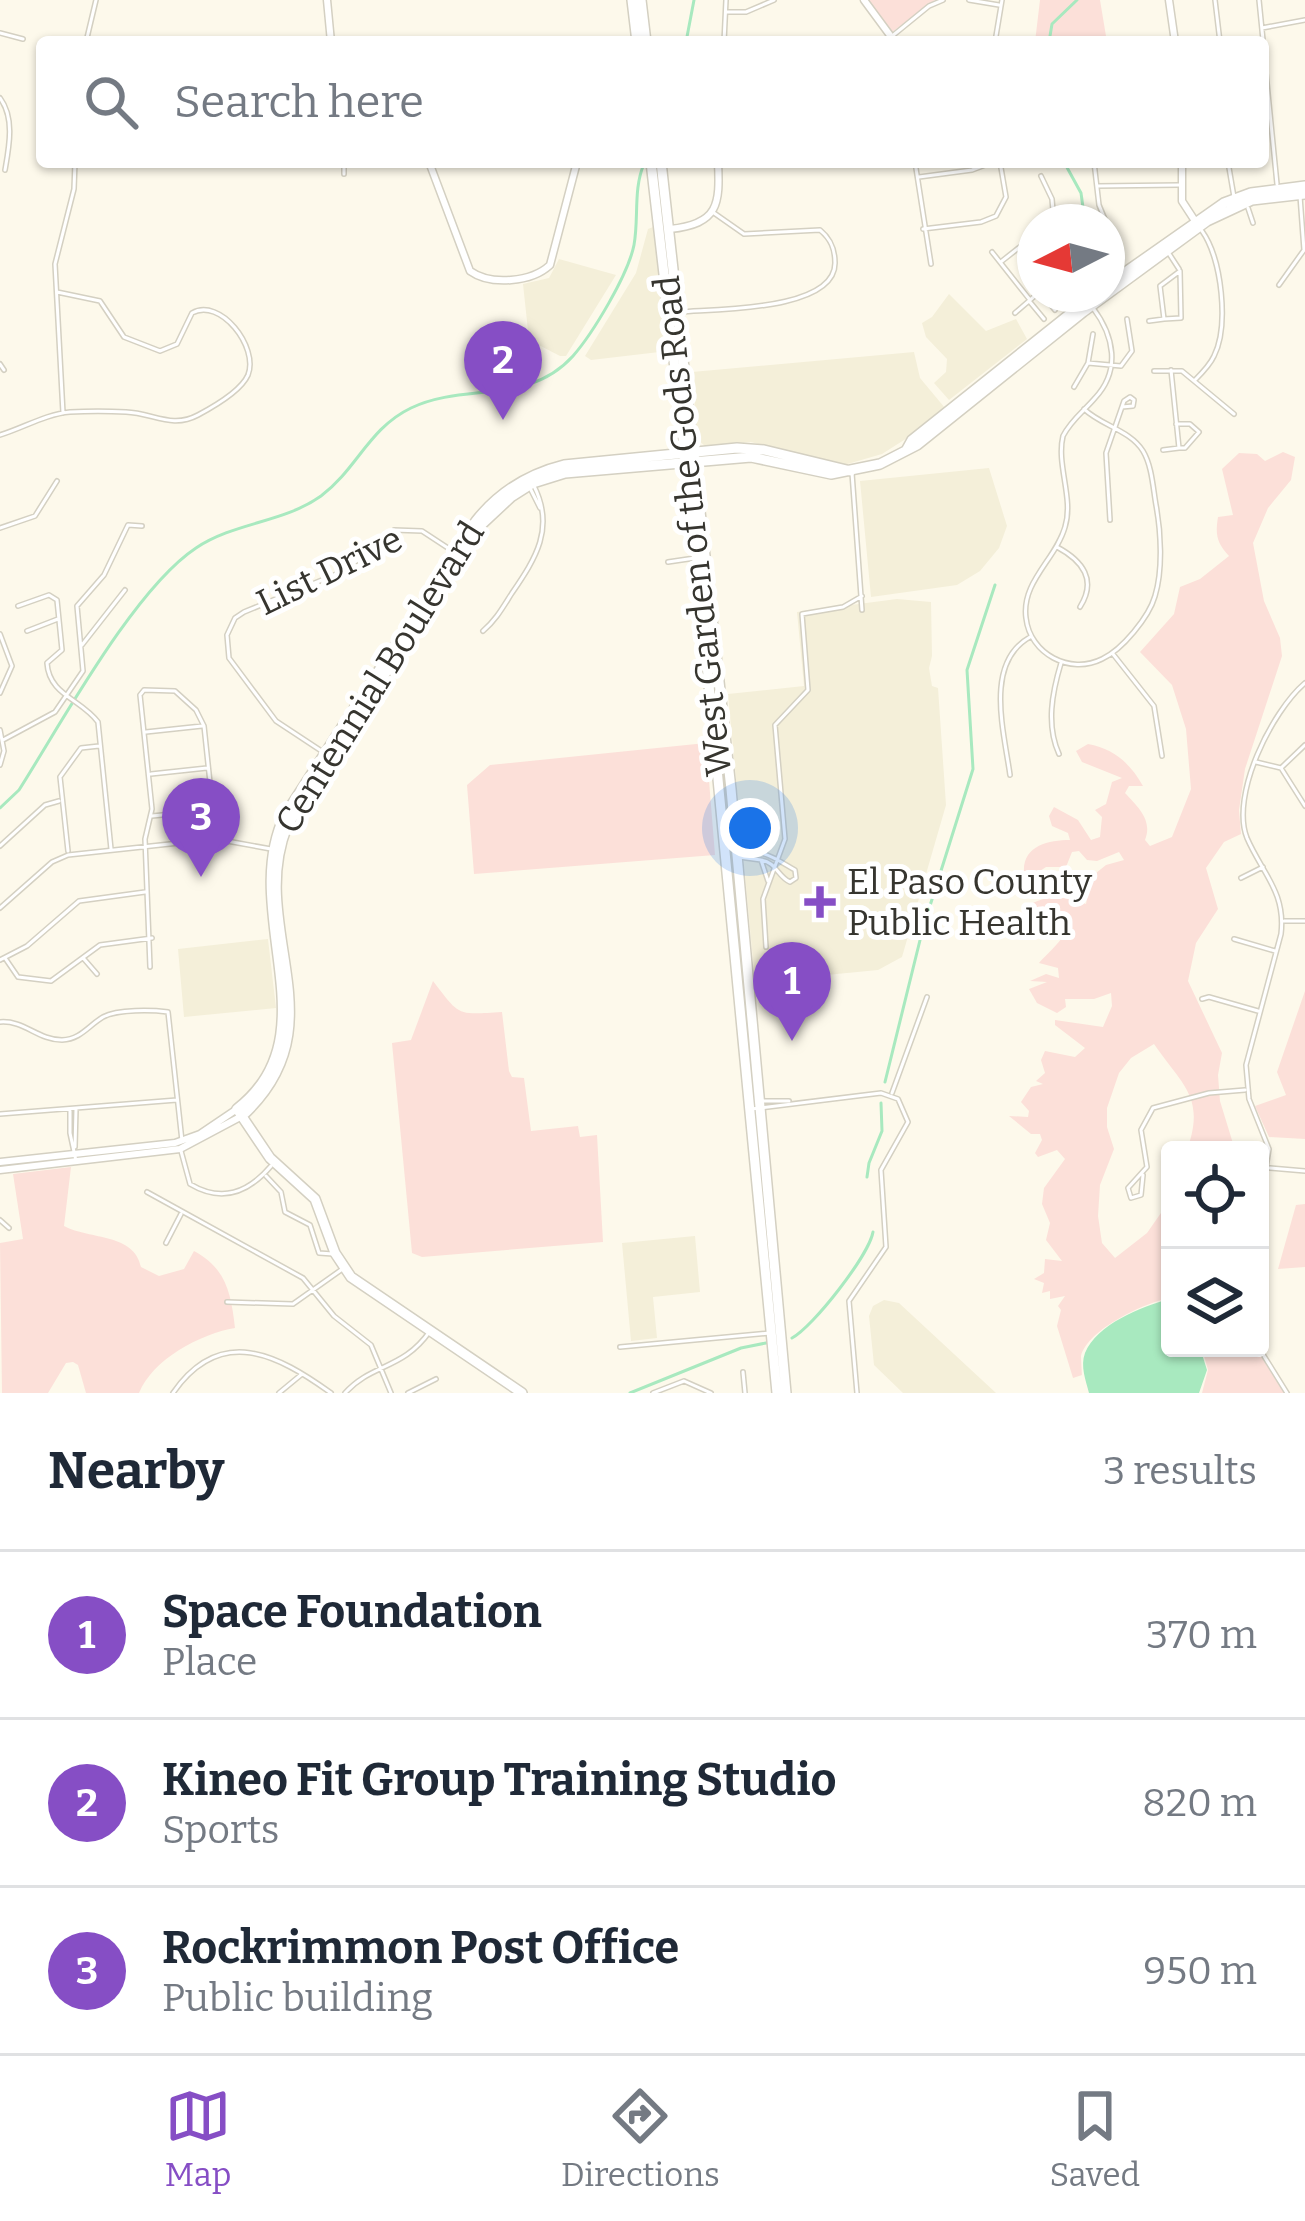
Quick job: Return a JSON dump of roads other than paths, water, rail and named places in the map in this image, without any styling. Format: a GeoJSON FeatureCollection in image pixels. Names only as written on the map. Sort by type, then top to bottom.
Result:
{"type":"FeatureCollection","features":[{"type":"Feature","properties":{"kind":"main road"},"geometry":{"type":"LineString","coordinates":[[632,0],[636,36]]}},
{"type":"Feature","properties":{"kind":"main road"},"geometry":{"type":"LineString","coordinates":[[641,0],[645,36]]}},
{"type":"Feature","properties":{"kind":"main road","name":"West Garden of the Gods Road"},"geometry":{"type":"LineString","coordinates":[[652,168],[675,313],[737,856],[777,1393]]}},
{"type":"Feature","properties":{"kind":"main road","name":"West Garden of the Gods Road"},"geometry":{"type":"LineString","coordinates":[[661,168],[664,229]]}},
{"type":"Feature","properties":{"kind":"main road","name":"Centennial Boulevard"},"geometry":{"type":"LineString","coordinates":[[1125,273],[1240,200],[1303,191]]}},
{"type":"Feature","properties":{"kind":"main road","name":"Centennial Boulevard"},"geometry":{"type":"LineString","coordinates":[[1125,278],[1197,224]]}},
{"type":"Feature","properties":{"kind":"main road","name":"Centennial Boulevard"},"geometry":{"type":"LineString","coordinates":[[239,1113],[263,1096],[277,1076],[289,1036],[276,850],[327,755],[409,625],[490,514],[529,481],[565,473],[691,457],[761,457],[824,473],[880,464],[916,445],[1072,312]]}},
{"type":"Feature","properties":{"kind":"main road","name":"West Garden of the Gods Road"},"geometry":{"type":"LineString","coordinates":[[691,457],[696,558],[786,1393]]}},
{"type":"Feature","properties":{"kind":"main road","name":"Centennial Boulevard"},"geometry":{"type":"LineString","coordinates":[[327,755],[385,674],[458,554]]}},
{"type":"Feature","properties":{"kind":"main road"},"geometry":{"type":"LineString","coordinates":[[703,625],[713,693],[719,699]]}},
{"type":"Feature","properties":{"kind":"main road"},"geometry":{"type":"LineString","coordinates":[[239,1113],[274,1162],[315,1199],[335,1253],[355,1280],[522,1393]]}},
{"type":"Feature","properties":{"kind":"street"},"geometry":{"type":"LineString","coordinates":[[87,36],[96,0]]}},
{"type":"Feature","properties":{"kind":"street"},"geometry":{"type":"LineString","coordinates":[[327,0],[330,36]]}},
{"type":"Feature","properties":{"kind":"street"},"geometry":{"type":"LineString","coordinates":[[724,36],[726,0]]}},
{"type":"Feature","properties":{"kind":"street"},"geometry":{"type":"LineString","coordinates":[[726,12],[746,12],[774,0]]}},
{"type":"Feature","properties":{"kind":"street"},"geometry":{"type":"LineString","coordinates":[[863,0],[888,36]]}},
{"type":"Feature","properties":{"kind":"street"},"geometry":{"type":"LineString","coordinates":[[895,36],[922,10],[943,0]]}},
{"type":"Feature","properties":{"kind":"street"},"geometry":{"type":"LineString","coordinates":[[969,0],[1001,3],[997,36]]}},
{"type":"Feature","properties":{"kind":"street"},"geometry":{"type":"LineString","coordinates":[[1169,0],[1174,36]]}},
{"type":"Feature","properties":{"kind":"street"},"geometry":{"type":"LineString","coordinates":[[1215,0],[1219,36]]}},
{"type":"Feature","properties":{"kind":"street"},"geometry":{"type":"LineString","coordinates":[[1259,0],[1263,36]]}},
{"type":"Feature","properties":{"kind":"street"},"geometry":{"type":"LineString","coordinates":[[1262,28],[1303,20],[1305,30]]}},
{"type":"Feature","properties":{"kind":"street"},"geometry":{"type":"LineString","coordinates":[[0,33],[23,39]]}},
{"type":"Feature","properties":{"kind":"street"},"geometry":{"type":"LineString","coordinates":[[0,98],[7,110],[10,137],[5,170]]}},
{"type":"Feature","properties":{"kind":"street"},"geometry":{"type":"LineString","coordinates":[[1269,102],[1278,193]]}},
{"type":"Feature","properties":{"kind":"street"},"geometry":{"type":"LineString","coordinates":[[63,413],[56,259],[75,168]]}},
{"type":"Feature","properties":{"kind":"street"},"geometry":{"type":"LineString","coordinates":[[344,168],[344,174]]}},
{"type":"Feature","properties":{"kind":"street"},"geometry":{"type":"LineString","coordinates":[[431,168],[470,271],[490,280],[533,276],[550,265],[575,168]]}},
{"type":"Feature","properties":{"kind":"street"},"geometry":{"type":"LineString","coordinates":[[664,229],[694,225],[712,212],[720,192],[718,168]]}},
{"type":"Feature","properties":{"kind":"street"},"geometry":{"type":"LineString","coordinates":[[915,168],[931,265]]}},
{"type":"Feature","properties":{"kind":"street"},"geometry":{"type":"LineString","coordinates":[[916,177],[978,168]]}},
{"type":"Feature","properties":{"kind":"street"},"geometry":{"type":"LineString","coordinates":[[923,229],[981,222],[1000,212],[1006,197],[998,168]]}},
{"type":"Feature","properties":{"kind":"street"},"geometry":{"type":"LineString","coordinates":[[1095,168],[1101,204]]}},
{"type":"Feature","properties":{"kind":"street"},"geometry":{"type":"LineString","coordinates":[[1182,168],[1184,205],[1216,255],[1221,282],[1216,351],[1196,380]]}},
{"type":"Feature","properties":{"kind":"street"},"geometry":{"type":"LineString","coordinates":[[1230,168],[1253,224]]}},
{"type":"Feature","properties":{"kind":"street"},"geometry":{"type":"LineString","coordinates":[[1041,176],[1052,204]]}},
{"type":"Feature","properties":{"kind":"street"},"geometry":{"type":"LineString","coordinates":[[1097,186],[1181,185]]}},
{"type":"Feature","properties":{"kind":"street"},"geometry":{"type":"LineString","coordinates":[[1279,285],[1304,254],[1303,191]]}},
{"type":"Feature","properties":{"kind":"street"},"geometry":{"type":"LineString","coordinates":[[675,313],[801,299],[833,274],[832,243],[820,230],[744,234],[712,212]]}},
{"type":"Feature","properties":{"kind":"street"},"geometry":{"type":"LineString","coordinates":[[1000,262],[1017,249]]}},
{"type":"Feature","properties":{"kind":"street"},"geometry":{"type":"LineString","coordinates":[[1149,321],[1181,318],[1180,271],[1167,250]]}},
{"type":"Feature","properties":{"kind":"street"},"geometry":{"type":"LineString","coordinates":[[992,252],[1017,285]]}},
{"type":"Feature","properties":{"kind":"street"},"geometry":{"type":"LineString","coordinates":[[1164,320],[1160,286],[1180,271]]}},
{"type":"Feature","properties":{"kind":"street"},"geometry":{"type":"LineString","coordinates":[[0,435],[63,413],[131,412],[165,422],[180,421],[202,413],[246,379],[248,353],[225,317],[214,309],[192,313],[177,344],[160,352],[121,334],[110,310],[100,301],[57,292]]}},
{"type":"Feature","properties":{"kind":"street"},"geometry":{"type":"LineString","coordinates":[[1038,312],[1044,320]]}},
{"type":"Feature","properties":{"kind":"street"},"geometry":{"type":"LineString","coordinates":[[1056,312],[1061,318]]}},
{"type":"Feature","properties":{"kind":"street"},"geometry":{"type":"LineString","coordinates":[[1084,409],[1131,438],[1145,454],[1159,536],[1154,599],[1112,653],[1085,664],[1062,662],[1045,653],[1025,616],[1027,598],[1067,519],[1062,441],[1070,424],[1084,409],[1102,390],[1112,367],[1110,338],[1094,312]]}},
{"type":"Feature","properties":{"kind":"street"},"geometry":{"type":"LineString","coordinates":[[1088,363],[1120,367],[1132,351],[1127,320]]}},
{"type":"Feature","properties":{"kind":"street"},"geometry":{"type":"LineString","coordinates":[[1074,387],[1088,363],[1093,334]]}},
{"type":"Feature","properties":{"kind":"street"},"geometry":{"type":"LineString","coordinates":[[0,364],[4,370]]}},
{"type":"Feature","properties":{"kind":"street"},"geometry":{"type":"LineString","coordinates":[[1171,370],[1179,448]]}},
{"type":"Feature","properties":{"kind":"street"},"geometry":{"type":"LineString","coordinates":[[1154,371],[1180,370],[1234,413]]}},
{"type":"Feature","properties":{"kind":"street"},"geometry":{"type":"LineString","coordinates":[[1109,520],[1106,453],[1122,407]]}},
{"type":"Feature","properties":{"kind":"street"},"geometry":{"type":"LineString","coordinates":[[1163,449],[1185,448],[1198,432],[1190,424],[1176,424]]}},
{"type":"Feature","properties":{"kind":"street"},"geometry":{"type":"LineString","coordinates":[[852,471],[862,610]]}},
{"type":"Feature","properties":{"kind":"street"},"geometry":{"type":"LineString","coordinates":[[0,528],[38,513],[57,481]]}},
{"type":"Feature","properties":{"kind":"street"},"geometry":{"type":"LineString","coordinates":[[483,631],[496,619],[538,553],[544,527],[542,509],[529,481]]}},
{"type":"Feature","properties":{"kind":"street"},"geometry":{"type":"LineString","coordinates":[[4,740],[71,700],[82,671],[77,606],[104,574],[128,524],[142,526]]}},
{"type":"Feature","properties":{"kind":"street","name":"List Drive"},"geometry":{"type":"LineString","coordinates":[[327,755],[276,722],[232,663],[226,641],[232,623],[244,612],[344,571],[394,530],[418,530],[458,554]]}},
{"type":"Feature","properties":{"kind":"street"},"geometry":{"type":"LineString","coordinates":[[1056,546],[1085,569],[1088,586],[1080,608]]}},
{"type":"Feature","properties":{"kind":"street"},"geometry":{"type":"LineString","coordinates":[[668,562],[696,558]]}},
{"type":"Feature","properties":{"kind":"street"},"geometry":{"type":"LineString","coordinates":[[81,646],[125,590]]}},
{"type":"Feature","properties":{"kind":"street"},"geometry":{"type":"LineString","coordinates":[[18,606],[50,595],[57,600],[62,650],[46,670],[55,688],[98,722],[111,849]]}},
{"type":"Feature","properties":{"kind":"street"},"geometry":{"type":"LineString","coordinates":[[766,947],[762,910],[785,835],[776,725],[808,690],[802,614],[843,607],[862,596]]}},
{"type":"Feature","properties":{"kind":"street"},"geometry":{"type":"LineString","coordinates":[[27,631],[60,618]]}},
{"type":"Feature","properties":{"kind":"street"},"geometry":{"type":"LineString","coordinates":[[385,674],[386,663],[409,625]]}},
{"type":"Feature","properties":{"kind":"street"},"geometry":{"type":"LineString","coordinates":[[0,634],[11,666],[0,694]]}},
{"type":"Feature","properties":{"kind":"street"},"geometry":{"type":"LineString","coordinates":[[1010,775],[1002,717],[1003,672],[1010,652],[1032,636]]}},
{"type":"Feature","properties":{"kind":"street"},"geometry":{"type":"LineString","coordinates":[[1112,653],[1154,706],[1162,756]]}},
{"type":"Feature","properties":{"kind":"street"},"geometry":{"type":"LineString","coordinates":[[1059,754],[1052,736],[1052,699],[1062,662]]}},
{"type":"Feature","properties":{"kind":"street"},"geometry":{"type":"LineString","coordinates":[[1266,1141],[1247,1090],[1247,1058],[1282,921],[1279,893],[1244,824],[1255,762],[1271,723],[1305,683]]}},
{"type":"Feature","properties":{"kind":"street"},"geometry":{"type":"LineString","coordinates":[[151,967],[145,845],[151,816],[140,695],[144,690],[160,688],[184,698],[204,726],[216,839]]}},
{"type":"Feature","properties":{"kind":"street"},"geometry":{"type":"LineString","coordinates":[[144,732],[204,726]]}},
{"type":"Feature","properties":{"kind":"street"},"geometry":{"type":"LineString","coordinates":[[0,730],[4,740],[0,765]]}},
{"type":"Feature","properties":{"kind":"street"},"geometry":{"type":"LineString","coordinates":[[1281,768],[1305,745]]}},
{"type":"Feature","properties":{"kind":"street"},"geometry":{"type":"LineString","coordinates":[[68,854],[60,777],[81,748],[100,746]]}},
{"type":"Feature","properties":{"kind":"street"},"geometry":{"type":"LineString","coordinates":[[1255,762],[1281,768],[1305,806]]}},
{"type":"Feature","properties":{"kind":"street"},"geometry":{"type":"LineString","coordinates":[[149,774],[208,768]]}},
{"type":"Feature","properties":{"kind":"street"},"geometry":{"type":"LineString","coordinates":[[0,846],[45,806],[61,800]]}},
{"type":"Feature","properties":{"kind":"street"},"geometry":{"type":"LineString","coordinates":[[151,816],[213,810]]}},
{"type":"Feature","properties":{"kind":"street"},"geometry":{"type":"LineString","coordinates":[[0,908],[52,862],[68,854],[216,839],[276,850]]}},
{"type":"Feature","properties":{"kind":"street"},"geometry":{"type":"LineString","coordinates":[[737,856],[754,851],[778,865]]}},
{"type":"Feature","properties":{"kind":"street"},"geometry":{"type":"LineString","coordinates":[[737,856],[778,865]]}},
{"type":"Feature","properties":{"kind":"street"},"geometry":{"type":"LineString","coordinates":[[761,860],[769,884]]}},
{"type":"Feature","properties":{"kind":"street"},"geometry":{"type":"LineString","coordinates":[[1241,878],[1264,866]]}},
{"type":"Feature","properties":{"kind":"street"},"geometry":{"type":"LineString","coordinates":[[148,892],[80,901],[27,946],[3,959],[18,976],[46,982],[57,980],[110,942],[152,938]]}},
{"type":"Feature","properties":{"kind":"street"},"geometry":{"type":"LineString","coordinates":[[1282,921],[1305,921]]}},
{"type":"Feature","properties":{"kind":"street"},"geometry":{"type":"LineString","coordinates":[[1234,939],[1276,952]]}},
{"type":"Feature","properties":{"kind":"street"},"geometry":{"type":"LineString","coordinates":[[82,958],[98,974]]}},
{"type":"Feature","properties":{"kind":"street"},"geometry":{"type":"LineString","coordinates":[[891,1095],[927,997]]}},
{"type":"Feature","properties":{"kind":"street"},"geometry":{"type":"LineString","coordinates":[[1202,999],[1259,1011]]}},
{"type":"Feature","properties":{"kind":"street"},"geometry":{"type":"LineString","coordinates":[[0,1022],[19,1022],[59,1040],[83,1034],[108,1015],[164,1011],[171,1019],[181,1145],[190,1184],[213,1195],[249,1188],[274,1162]]}},
{"type":"Feature","properties":{"kind":"street"},"geometry":{"type":"LineString","coordinates":[[1143,1175],[1148,1158],[1141,1130],[1153,1108],[1209,1093],[1247,1090]]}},
{"type":"Feature","properties":{"kind":"street"},"geometry":{"type":"LineString","coordinates":[[754,1105],[891,1095],[904,1106],[908,1126],[881,1170],[885,1250],[850,1301],[857,1393]]}},
{"type":"Feature","properties":{"kind":"street"},"geometry":{"type":"LineString","coordinates":[[0,1114],[177,1100]]}},
{"type":"Feature","properties":{"kind":"street"},"geometry":{"type":"LineString","coordinates":[[73,1109],[70,1133],[76,1158]]}},
{"type":"Feature","properties":{"kind":"street","name":"Centennial Boulevard"},"geometry":{"type":"LineString","coordinates":[[0,1166],[181,1145],[239,1113]]}},
{"type":"Feature","properties":{"kind":"street"},"geometry":{"type":"LineString","coordinates":[[1269,1167],[1305,1171]]}},
{"type":"Feature","properties":{"kind":"street"},"geometry":{"type":"LineString","coordinates":[[263,1174],[281,1192],[285,1212],[310,1225],[319,1253],[335,1253]]}},
{"type":"Feature","properties":{"kind":"street"},"geometry":{"type":"LineString","coordinates":[[147,1192],[299,1275],[334,1316],[368,1342],[391,1393]]}},
{"type":"Feature","properties":{"kind":"street"},"geometry":{"type":"LineString","coordinates":[[166,1243],[182,1213]]}},
{"type":"Feature","properties":{"kind":"street"},"geometry":{"type":"LineString","coordinates":[[0,1220],[9,1228]]}},
{"type":"Feature","properties":{"kind":"street"},"geometry":{"type":"LineString","coordinates":[[227,1302],[287,1305],[344,1268]]}},
{"type":"Feature","properties":{"kind":"street"},"geometry":{"type":"LineString","coordinates":[[345,1393],[358,1380],[408,1357],[430,1329]]}},
{"type":"Feature","properties":{"kind":"street"},"geometry":{"type":"LineString","coordinates":[[620,1347],[772,1333]]}},
{"type":"Feature","properties":{"kind":"street"},"geometry":{"type":"LineString","coordinates":[[173,1393],[202,1365],[235,1353],[267,1354],[331,1393]]}},
{"type":"Feature","properties":{"kind":"street"},"geometry":{"type":"LineString","coordinates":[[1265,1357],[1288,1393]]}},
{"type":"Feature","properties":{"kind":"street"},"geometry":{"type":"LineString","coordinates":[[743,1372],[745,1393]]}},
{"type":"Feature","properties":{"kind":"street"},"geometry":{"type":"LineString","coordinates":[[279,1393],[303,1373]]}},
{"type":"Feature","properties":{"kind":"street"},"geometry":{"type":"LineString","coordinates":[[407,1393],[436,1378]]}},
{"type":"Feature","properties":{"kind":"street"},"geometry":{"type":"LineString","coordinates":[[653,1393],[685,1382],[708,1393]]}},
{"type":"Feature","properties":{"kind":"waterway"},"geometry":{"type":"LineString","coordinates":[[687,36],[694,0]]}},
{"type":"Feature","properties":{"kind":"waterway"},"geometry":{"type":"LineString","coordinates":[[1050,36],[1052,24],[1077,0]]}},
{"type":"Feature","properties":{"kind":"waterway"},"geometry":{"type":"LineString","coordinates":[[0,808],[19,790],[124,625],[172,567],[196,548],[321,496],[384,426],[411,408],[536,382],[573,356],[625,272],[635,235],[643,168]]}},
{"type":"Feature","properties":{"kind":"waterway"},"geometry":{"type":"LineString","coordinates":[[1067,168],[1083,204]]}},
{"type":"Feature","properties":{"kind":"waterway"},"geometry":{"type":"LineString","coordinates":[[885,1082],[923,928],[973,769],[967,670],[995,585]]}},
{"type":"Feature","properties":{"kind":"waterway"},"geometry":{"type":"LineString","coordinates":[[867,1177],[882,1131],[881,1103]]}},
{"type":"Feature","properties":{"kind":"waterway"},"geometry":{"type":"LineString","coordinates":[[792,1338],[839,1290],[873,1232]]}},
{"type":"Feature","properties":{"kind":"waterway"},"geometry":{"type":"LineString","coordinates":[[630,1393],[741,1348],[766,1343]]}},
{"type":"Feature","properties":{"kind":"place","name":"Kineo Fit Group Training Studio"},"geometry":{"type":"Point","coordinates":[503,420]}},
{"type":"Feature","properties":{"kind":"place","name":"Rockrimmon Post Office"},"geometry":{"type":"Point","coordinates":[201,877]}},
{"type":"Feature","properties":{"kind":"place","name":"El Paso County Public Health"},"geometry":{"type":"Point","coordinates":[820,902]}},
{"type":"Feature","properties":{"kind":"place","name":"Space Foundation"},"geometry":{"type":"Point","coordinates":[792,1041]}}]}
